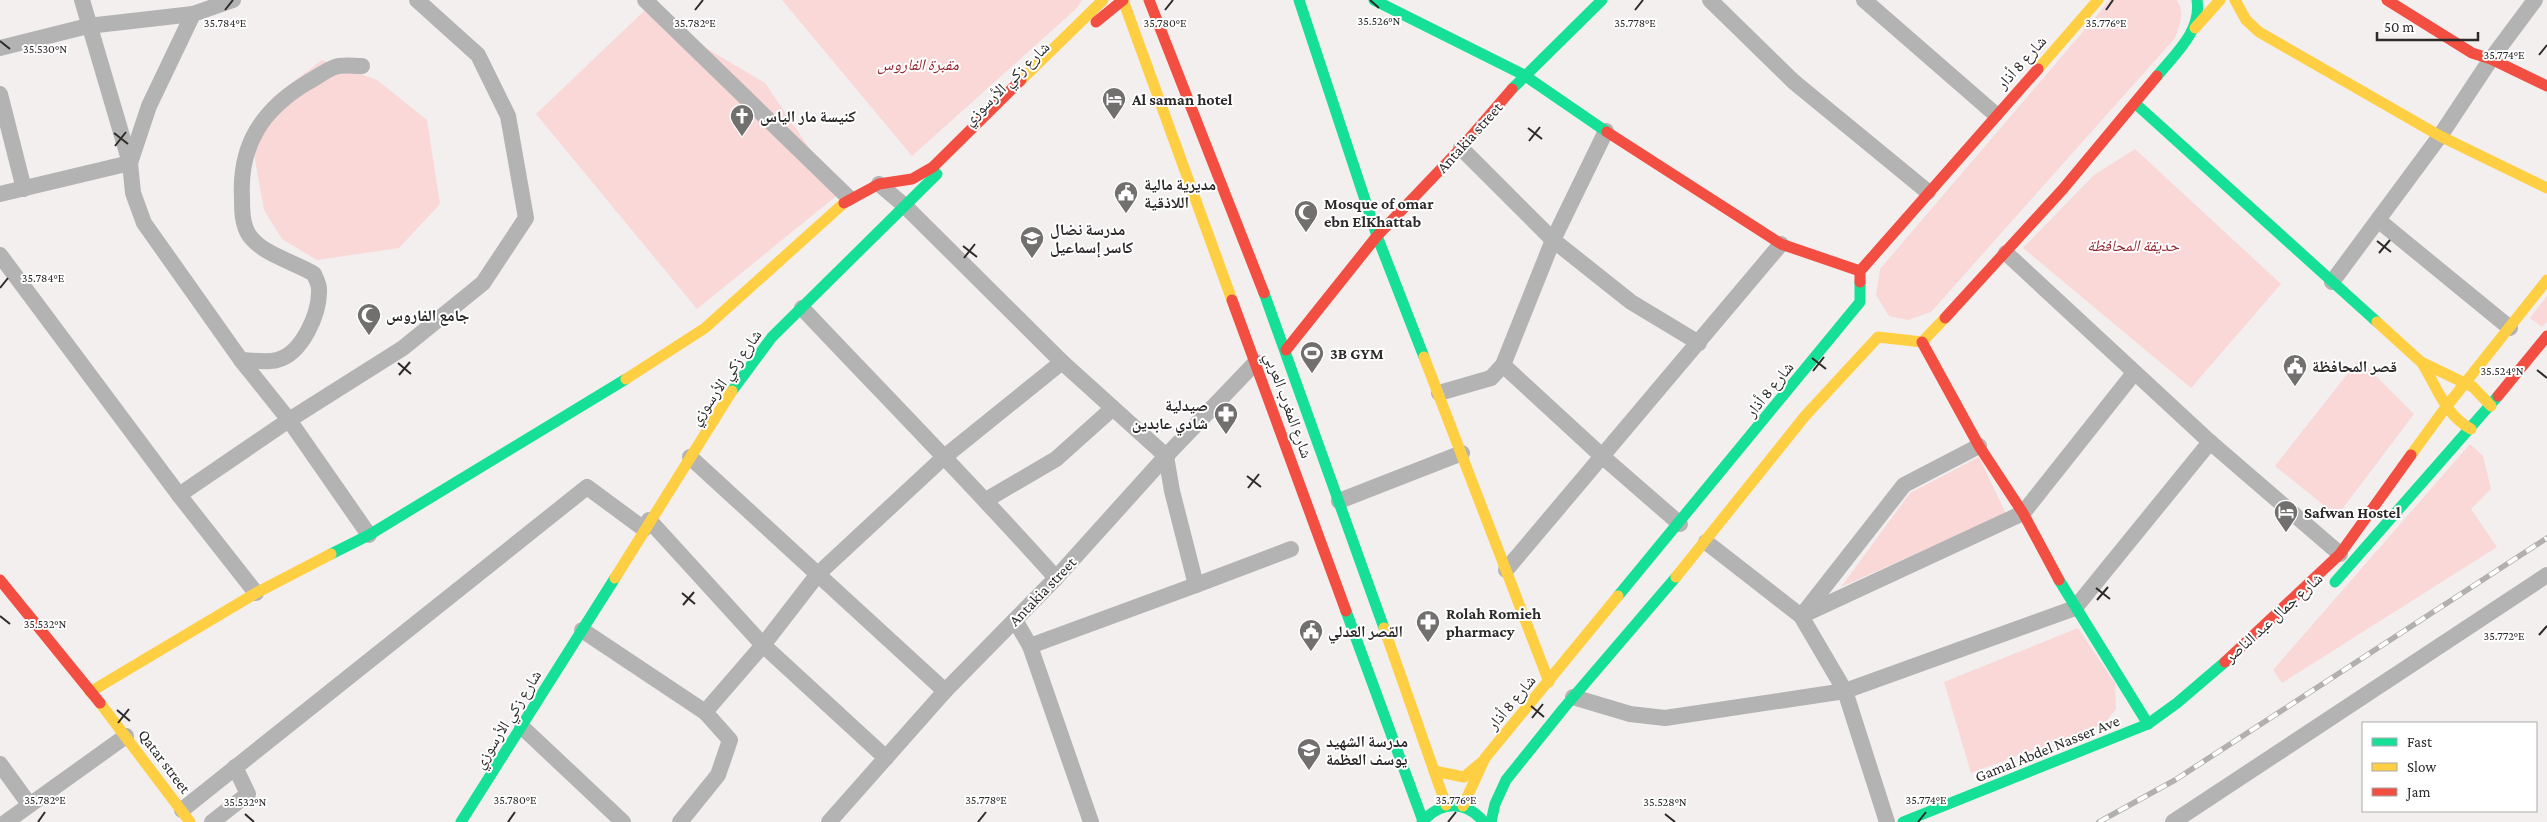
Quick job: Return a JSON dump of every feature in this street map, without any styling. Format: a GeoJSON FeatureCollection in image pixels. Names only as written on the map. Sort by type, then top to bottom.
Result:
{"type":"FeatureCollection","features":[{"type":"Feature","properties":{"kind":"street"},"geometry":{"type":"LineString","coordinates":[[82,0],[88,26],[130,163],[133,194],[144,223],[241,360],[289,420],[369,535]]}},
{"type":"Feature","properties":{"kind":"street"},"geometry":{"type":"LineString","coordinates":[[0,48],[88,26],[192,14],[233,0]]}},
{"type":"Feature","properties":{"kind":"street"},"geometry":{"type":"LineString","coordinates":[[179,495],[289,420],[403,348],[483,283],[526,218],[508,116],[478,55],[417,0]]}},
{"type":"Feature","properties":{"kind":"street"},"geometry":{"type":"LineString","coordinates":[[645,0],[849,198]]}},
{"type":"Feature","properties":{"kind":"street"},"geometry":{"type":"LineString","coordinates":[[90,692],[256,593],[369,535],[670,352],[705,328],[849,198],[879,184],[912,179],[932,167],[1104,0]]}},
{"type":"Feature","properties":{"kind":"street","name":"شارع زكي الأرسوزي"},"geometry":{"type":"LineString","coordinates":[[461,822],[743,374],[772,337],[1058,54],[1123,0]]}},
{"type":"Feature","properties":{"kind":"street","name":"شارع المغرب العربي"},"geometry":{"type":"LineString","coordinates":[[1123,0],[1422,821]]}},
{"type":"Feature","properties":{"kind":"street","name":"شارع المغرب العربي"},"geometry":{"type":"LineString","coordinates":[[1149,0],[1286,350],[1446,805]]}},
{"type":"Feature","properties":{"kind":"street"},"geometry":{"type":"LineString","coordinates":[[1374,0],[1394,4],[1524,75],[1606,131],[1781,244],[1860,270],[1860,302],[1866,322],[1878,337],[1922,342]]}},
{"type":"Feature","properties":{"kind":"street","name":"Antakia street"},"geometry":{"type":"LineString","coordinates":[[1286,350],[1377,236],[1460,148],[1524,75],[1602,0]]}},
{"type":"Feature","properties":{"kind":"street"},"geometry":{"type":"LineString","coordinates":[[1710,0],[1794,82],[1928,192]]}},
{"type":"Feature","properties":{"kind":"street"},"geometry":{"type":"LineString","coordinates":[[1864,0],[1995,114]]}},
{"type":"Feature","properties":{"kind":"street","name":"شارع 8 أذار"},"geometry":{"type":"LineString","coordinates":[[1860,270],[1995,114],[2098,0]]}},
{"type":"Feature","properties":{"kind":"street"},"geometry":{"type":"LineString","coordinates":[[2195,28],[2199,12],[2198,0]]}},
{"type":"Feature","properties":{"kind":"street"},"geometry":{"type":"LineString","coordinates":[[1922,342],[2006,253],[2137,105],[2195,28],[2220,0]]}},
{"type":"Feature","properties":{"kind":"street"},"geometry":{"type":"LineString","coordinates":[[2235,0],[2246,20],[2259,32],[2440,136],[2547,188]]}},
{"type":"Feature","properties":{"kind":"street"},"geometry":{"type":"LineString","coordinates":[[2387,0],[2472,53],[2491,59],[2547,86]]}},
{"type":"Feature","properties":{"kind":"street"},"geometry":{"type":"LineString","coordinates":[[2332,282],[2440,136],[2491,59],[2535,0]]}},
{"type":"Feature","properties":{"kind":"street"},"geometry":{"type":"LineString","coordinates":[[1302,3],[1377,236],[1549,682]]}},
{"type":"Feature","properties":{"kind":"street"},"geometry":{"type":"LineString","coordinates":[[130,163],[149,106],[192,14]]}},
{"type":"Feature","properties":{"kind":"street"},"geometry":{"type":"LineString","coordinates":[[241,360],[276,360],[290,354],[303,337],[315,313],[319,288],[314,274],[261,247],[249,234],[243,217],[241,179],[245,156],[256,128],[272,108],[307,83],[335,67],[362,66]]}},
{"type":"Feature","properties":{"kind":"street"},"geometry":{"type":"LineString","coordinates":[[0,94],[24,189]]}},
{"type":"Feature","properties":{"kind":"street"},"geometry":{"type":"LineString","coordinates":[[2137,105],[2421,362],[2438,389],[2446,408],[2456,421],[2471,429]]}},
{"type":"Feature","properties":{"kind":"street"},"geometry":{"type":"LineString","coordinates":[[1439,393],[1491,378],[1503,365],[1553,240],[1606,131]]}},
{"type":"Feature","properties":{"kind":"street"},"geometry":{"type":"LineString","coordinates":[[1460,148],[1553,240],[1631,302],[1699,344]]}},
{"type":"Feature","properties":{"kind":"street"},"geometry":{"type":"LineString","coordinates":[[0,194],[130,163]]}},
{"type":"Feature","properties":{"kind":"street"},"geometry":{"type":"LineString","coordinates":[[879,184],[905,206],[1062,362],[1166,456],[1172,491],[1196,585]]}},
{"type":"Feature","properties":{"kind":"street"},"geometry":{"type":"LineString","coordinates":[[2378,220],[2510,328]]}},
{"type":"Feature","properties":{"kind":"street"},"geometry":{"type":"LineString","coordinates":[[1506,570],[1699,344],[1781,244]]}},
{"type":"Feature","properties":{"kind":"street"},"geometry":{"type":"LineString","coordinates":[[2006,253],[2210,442],[2340,554]]}},
{"type":"Feature","properties":{"kind":"street"},"geometry":{"type":"LineString","coordinates":[[0,255],[179,495],[256,593]]}},
{"type":"Feature","properties":{"kind":"street","name":"شارع جمال عبد الناصر"},"geometry":{"type":"LineString","coordinates":[[2148,724],[2177,703],[2238,650],[2340,554],[2446,408],[2547,280]]}},
{"type":"Feature","properties":{"kind":"street","name":"شارع 8 أذار"},"geometry":{"type":"LineString","coordinates":[[1462,806],[1485,758],[1680,524],[1860,302]]}},
{"type":"Feature","properties":{"kind":"street"},"geometry":{"type":"LineString","coordinates":[[802,308],[986,500],[1056,578]]}},
{"type":"Feature","properties":{"kind":"street","name":"شارع جمال عبد الناصر"},"geometry":{"type":"LineString","coordinates":[[2326,591],[2346,572],[2491,406],[2547,336]]}},
{"type":"Feature","properties":{"kind":"street"},"geometry":{"type":"LineString","coordinates":[[1491,822],[1495,804],[1506,780],[1572,697],[1706,542],[1805,416],[1878,337]]}},
{"type":"Feature","properties":{"kind":"street"},"geometry":{"type":"LineString","coordinates":[[1922,342],[1979,446],[2023,513],[2075,608],[2148,724]]}},
{"type":"Feature","properties":{"kind":"street"},"geometry":{"type":"LineString","coordinates":[[705,712],[764,645],[818,574],[944,458],[1062,362]]}},
{"type":"Feature","properties":{"kind":"street","name":"Antakia street"},"geometry":{"type":"LineString","coordinates":[[829,822],[945,691],[1056,578],[1166,456],[1256,362]]}},
{"type":"Feature","properties":{"kind":"street"},"geometry":{"type":"LineString","coordinates":[[2421,362],[2466,383],[2480,392],[2491,406]]}},
{"type":"Feature","properties":{"kind":"street"},"geometry":{"type":"LineString","coordinates":[[1503,365],[1602,457],[1680,524]]}},
{"type":"Feature","properties":{"kind":"street"},"geometry":{"type":"LineString","coordinates":[[1801,616],[2023,513],[2134,373]]}},
{"type":"Feature","properties":{"kind":"street"},"geometry":{"type":"LineString","coordinates":[[986,500],[1056,460],[1113,408]]}},
{"type":"Feature","properties":{"kind":"street"},"geometry":{"type":"LineString","coordinates":[[1572,697],[1630,714],[1665,718],[1845,691],[2075,608],[2210,442]]}},
{"type":"Feature","properties":{"kind":"street"},"geometry":{"type":"LineString","coordinates":[[1801,616],[1904,485],[1979,446]]}},
{"type":"Feature","properties":{"kind":"street"},"geometry":{"type":"LineString","coordinates":[[1339,502],[1462,453]]}},
{"type":"Feature","properties":{"kind":"street"},"geometry":{"type":"LineString","coordinates":[[690,457],[945,691]]}},
{"type":"Feature","properties":{"kind":"street"},"geometry":{"type":"LineString","coordinates":[[186,816],[235,767],[588,487],[647,524],[764,645],[886,758]]}},
{"type":"Feature","properties":{"kind":"street"},"geometry":{"type":"LineString","coordinates":[[1706,542],[1801,616],[1845,691],[1887,822]]}},
{"type":"Feature","properties":{"kind":"street"},"geometry":{"type":"LineString","coordinates":[[1030,646],[1290,550]]}},
{"type":"Feature","properties":{"kind":"street"},"geometry":{"type":"LineString","coordinates":[[2173,822],[2547,576]]}},
{"type":"Feature","properties":{"kind":"street","name":"Qatar street"},"geometry":{"type":"LineString","coordinates":[[1,583],[126,736],[186,816]]}},
{"type":"Feature","properties":{"kind":"street"},"geometry":{"type":"LineString","coordinates":[[1016,620],[1030,646],[1091,822]]}},
{"type":"Feature","properties":{"kind":"street"},"geometry":{"type":"LineString","coordinates":[[582,630],[705,712],[730,740],[718,775],[680,822]]}},
{"type":"Feature","properties":{"kind":"street","name":"Gamal Abdel Nasser Ave"},"geometry":{"type":"LineString","coordinates":[[1903,822],[2148,724]]}},
{"type":"Feature","properties":{"kind":"street"},"geometry":{"type":"LineString","coordinates":[[522,727],[624,822]]}},
{"type":"Feature","properties":{"kind":"street"},"geometry":{"type":"LineString","coordinates":[[6,822],[126,736]]}},
{"type":"Feature","properties":{"kind":"street"},"geometry":{"type":"LineString","coordinates":[[1434,770],[1464,777],[1485,758]]}},
{"type":"Feature","properties":{"kind":"street"},"geometry":{"type":"LineString","coordinates":[[0,764],[29,804]]}},
{"type":"Feature","properties":{"kind":"street"},"geometry":{"type":"LineString","coordinates":[[212,822],[248,794],[235,767]]}},
{"type":"Feature","properties":{"kind":"street"},"geometry":{"type":"LineString","coordinates":[[1422,821],[1437,808],[1446,805],[1462,806],[1472,810],[1484,822]]}},
{"type":"Feature","properties":{"kind":"green space","name":"مقبرة الفاروس"},"geometry":{"type":"Polygon","coordinates":[[[782,0],[1082,0],[1077,8],[912,156],[782,0]]]}},
{"type":"Feature","properties":{"kind":"green space"},"geometry":{"type":"Polygon","coordinates":[[[2110,0],[2177,0],[2181,14],[2175,38],[1931,312],[1908,320],[1889,316],[1876,295],[1880,269],[2110,0]]]}},
{"type":"Feature","properties":{"kind":"green space"},"geometry":{"type":"Polygon","coordinates":[[[644,11],[765,83],[840,193],[697,309],[536,114],[644,11]]]}},
{"type":"Feature","properties":{"kind":"green space"},"geometry":{"type":"Polygon","coordinates":[[[322,60],[377,80],[427,120],[440,204],[399,248],[317,260],[282,239],[264,210],[254,154],[272,98],[322,60]]]}},
{"type":"Feature","properties":{"kind":"green space","name":"حديقة المحافظة"},"geometry":{"type":"Polygon","coordinates":[[[2135,149],[2281,284],[2191,388],[2023,248],[2094,175],[2135,149]]]}},
{"type":"Feature","properties":{"kind":"green space"},"geometry":{"type":"Polygon","coordinates":[[[2547,296],[2547,322],[2542,327],[2530,318],[2547,296]]]}},
{"type":"Feature","properties":{"kind":"green space"},"geometry":{"type":"Polygon","coordinates":[[[2359,359],[2414,414],[2337,516],[2275,466],[2359,359]]]}},
{"type":"Feature","properties":{"kind":"green space"},"geometry":{"type":"Polygon","coordinates":[[[2470,444],[2483,456],[2491,489],[2471,509],[2497,547],[2282,683],[2273,670],[2470,444]]]}},
{"type":"Feature","properties":{"kind":"green space"},"geometry":{"type":"Polygon","coordinates":[[[1979,457],[2006,514],[1841,587],[1910,493],[1979,457]]]}},
{"type":"Feature","properties":{"kind":"green space"},"geometry":{"type":"Polygon","coordinates":[[[2078,628],[2115,683],[2116,709],[2104,724],[1971,773],[1944,682],[2078,628]]]}},
{"type":"Feature","properties":{"kind":"railway"},"geometry":{"type":"LineString","coordinates":[[2099,822],[2175,780],[2547,538]]}},
{"type":"Feature","properties":{"kind":"traffic: fast"},"geometry":{"type":"LineString","coordinates":[[1299,0],[1377,236],[1424,357]]}},
{"type":"Feature","properties":{"kind":"traffic: fast"},"geometry":{"type":"LineString","coordinates":[[1374,0],[1524,75],[1607,132]]}},
{"type":"Feature","properties":{"kind":"traffic: fast"},"geometry":{"type":"LineString","coordinates":[[1512,89],[1602,0]]}},
{"type":"Feature","properties":{"kind":"traffic: fast"},"geometry":{"type":"LineString","coordinates":[[2157,76],[2186,41],[2191,32],[2195,22],[2197,0]]}},
{"type":"Feature","properties":{"kind":"traffic: fast"},"geometry":{"type":"LineString","coordinates":[[2137,105],[2377,322]]}},
{"type":"Feature","properties":{"kind":"traffic: fast"},"geometry":{"type":"LineString","coordinates":[[732,391],[772,337],[937,174]]}},
{"type":"Feature","properties":{"kind":"traffic: fast"},"geometry":{"type":"LineString","coordinates":[[1618,596],[1860,302],[1860,282]]}},
{"type":"Feature","properties":{"kind":"traffic: fast"},"geometry":{"type":"LineString","coordinates":[[1264,293],[1384,628]]}},
{"type":"Feature","properties":{"kind":"traffic: fast"},"geometry":{"type":"LineString","coordinates":[[331,554],[369,535],[626,379]]}},
{"type":"Feature","properties":{"kind":"traffic: fast"},"geometry":{"type":"LineString","coordinates":[[2335,582],[2498,396]]}},
{"type":"Feature","properties":{"kind":"traffic: fast"},"geometry":{"type":"LineString","coordinates":[[1491,822],[1495,804],[1506,780],[1563,709],[1676,577]]}},
{"type":"Feature","properties":{"kind":"traffic: fast"},"geometry":{"type":"LineString","coordinates":[[461,822],[615,578]]}},
{"type":"Feature","properties":{"kind":"traffic: fast"},"geometry":{"type":"LineString","coordinates":[[2059,580],[2148,724]]}},
{"type":"Feature","properties":{"kind":"traffic: fast"},"geometry":{"type":"LineString","coordinates":[[1346,611],[1423,821]]}},
{"type":"Feature","properties":{"kind":"traffic: fast"},"geometry":{"type":"LineString","coordinates":[[1903,822],[2148,724],[2177,703],[2225,662]]}},
{"type":"Feature","properties":{"kind":"traffic: fast"},"geometry":{"type":"LineString","coordinates":[[1422,822],[1437,810],[1453,806],[1469,810],[1484,822]]}},
{"type":"Feature","properties":{"kind":"traffic: slow"},"geometry":{"type":"LineString","coordinates":[[1021,80],[1103,0]]}},
{"type":"Feature","properties":{"kind":"traffic: slow"},"geometry":{"type":"LineString","coordinates":[[1123,0],[1232,300]]}},
{"type":"Feature","properties":{"kind":"traffic: slow"},"geometry":{"type":"LineString","coordinates":[[2038,69],[2098,0]]}},
{"type":"Feature","properties":{"kind":"traffic: slow"},"geometry":{"type":"LineString","coordinates":[[2195,28],[2220,0]]}},
{"type":"Feature","properties":{"kind":"traffic: slow"},"geometry":{"type":"LineString","coordinates":[[2235,0],[2246,20],[2259,32],[2440,136],[2547,188]]}},
{"type":"Feature","properties":{"kind":"traffic: slow"},"geometry":{"type":"LineString","coordinates":[[626,379],[705,328],[844,203]]}},
{"type":"Feature","properties":{"kind":"traffic: slow"},"geometry":{"type":"LineString","coordinates":[[2411,455],[2446,407],[2547,280]]}},
{"type":"Feature","properties":{"kind":"traffic: slow"},"geometry":{"type":"LineString","coordinates":[[1676,577],[1805,416],[1878,337],[1922,342],[1945,318]]}},
{"type":"Feature","properties":{"kind":"traffic: slow"},"geometry":{"type":"LineString","coordinates":[[2377,322],[2421,362],[2473,387],[2491,406]]}},
{"type":"Feature","properties":{"kind":"traffic: slow"},"geometry":{"type":"LineString","coordinates":[[1424,357],[1549,682]]}},
{"type":"Feature","properties":{"kind":"traffic: slow"},"geometry":{"type":"LineString","coordinates":[[2422,363],[2442,400],[2454,416],[2471,429]]}},
{"type":"Feature","properties":{"kind":"traffic: slow"},"geometry":{"type":"LineString","coordinates":[[615,578],[732,391]]}},
{"type":"Feature","properties":{"kind":"traffic: slow"},"geometry":{"type":"LineString","coordinates":[[90,692],[256,593],[331,554]]}},
{"type":"Feature","properties":{"kind":"traffic: slow"},"geometry":{"type":"LineString","coordinates":[[1463,806],[1485,758],[1618,596]]}},
{"type":"Feature","properties":{"kind":"traffic: slow"},"geometry":{"type":"LineString","coordinates":[[1384,628],[1446,805]]}},
{"type":"Feature","properties":{"kind":"traffic: slow"},"geometry":{"type":"LineString","coordinates":[[100,703],[190,822]]}},
{"type":"Feature","properties":{"kind":"traffic: slow"},"geometry":{"type":"LineString","coordinates":[[1434,771],[1464,777],[1483,761]]}},
{"type":"Feature","properties":{"kind":"traffic: jam"},"geometry":{"type":"LineString","coordinates":[[1096,22],[1123,0]]}},
{"type":"Feature","properties":{"kind":"traffic: jam"},"geometry":{"type":"LineString","coordinates":[[1149,0],[1264,293]]}},
{"type":"Feature","properties":{"kind":"traffic: jam"},"geometry":{"type":"LineString","coordinates":[[2387,0],[2472,53],[2491,59],[2547,86]]}},
{"type":"Feature","properties":{"kind":"traffic: jam"},"geometry":{"type":"LineString","coordinates":[[1860,282],[1860,271],[2038,69]]}},
{"type":"Feature","properties":{"kind":"traffic: jam"},"geometry":{"type":"LineString","coordinates":[[1945,318],[2063,189],[2157,76]]}},
{"type":"Feature","properties":{"kind":"traffic: jam"},"geometry":{"type":"LineString","coordinates":[[844,203],[879,184],[912,179],[933,167],[1021,80]]}},
{"type":"Feature","properties":{"kind":"traffic: jam"},"geometry":{"type":"LineString","coordinates":[[1286,350],[1377,236],[1461,148],[1512,89]]}},
{"type":"Feature","properties":{"kind":"traffic: jam"},"geometry":{"type":"LineString","coordinates":[[1607,132],[1781,244],[1860,271]]}},
{"type":"Feature","properties":{"kind":"traffic: jam"},"geometry":{"type":"LineString","coordinates":[[1232,300],[1346,611]]}},
{"type":"Feature","properties":{"kind":"traffic: jam"},"geometry":{"type":"LineString","coordinates":[[2498,396],[2547,336]]}},
{"type":"Feature","properties":{"kind":"traffic: jam"},"geometry":{"type":"LineString","coordinates":[[1922,342],[1979,446],[2023,513],[2059,580]]}},
{"type":"Feature","properties":{"kind":"traffic: jam"},"geometry":{"type":"LineString","coordinates":[[2225,662],[2340,554],[2411,455]]}},
{"type":"Feature","properties":{"kind":"traffic: jam"},"geometry":{"type":"LineString","coordinates":[[0,580],[100,703]]}},
{"type":"Feature","properties":{"kind":"place","name":"Al saman hotel"},"geometry":{"type":"Point","coordinates":[1114,120]}},
{"type":"Feature","properties":{"kind":"place","name":"كنيسة مار الياس"},"geometry":{"type":"Point","coordinates":[742,137]}},
{"type":"Feature","properties":{"kind":"place","name":"مديرية مالية اللاذقية"},"geometry":{"type":"Point","coordinates":[1126,214]}},
{"type":"Feature","properties":{"kind":"place","name":"Mosque of omar ebn ElKhattab"},"geometry":{"type":"Point","coordinates":[1306,233]}},
{"type":"Feature","properties":{"kind":"place","name":"مدرسة نضال كاسر إسماعيل"},"geometry":{"type":"Point","coordinates":[1032,259]}},
{"type":"Feature","properties":{"kind":"place","name":"جامع الفاروس"},"geometry":{"type":"Point","coordinates":[369,336]}},
{"type":"Feature","properties":{"kind":"place","name":"3B GYM"},"geometry":{"type":"Point","coordinates":[1312,374]}},
{"type":"Feature","properties":{"kind":"place","name":"قصر المحافظة"},"geometry":{"type":"Point","coordinates":[2295,387]}},
{"type":"Feature","properties":{"kind":"place","name":"صيدلية شادي عابدين"},"geometry":{"type":"Point","coordinates":[1226,435]}},
{"type":"Feature","properties":{"kind":"place","name":"Safwan Hostel"},"geometry":{"type":"Point","coordinates":[2286,533]}},
{"type":"Feature","properties":{"kind":"place","name":"Rolah Romieh pharmacy"},"geometry":{"type":"Point","coordinates":[1428,643]}},
{"type":"Feature","properties":{"kind":"place","name":"القصر العدلي"},"geometry":{"type":"Point","coordinates":[1311,652]}},
{"type":"Feature","properties":{"kind":"place","name":"مدرسة الشهيد يوسف العظمة"},"geometry":{"type":"Point","coordinates":[1309,771]}}]}
